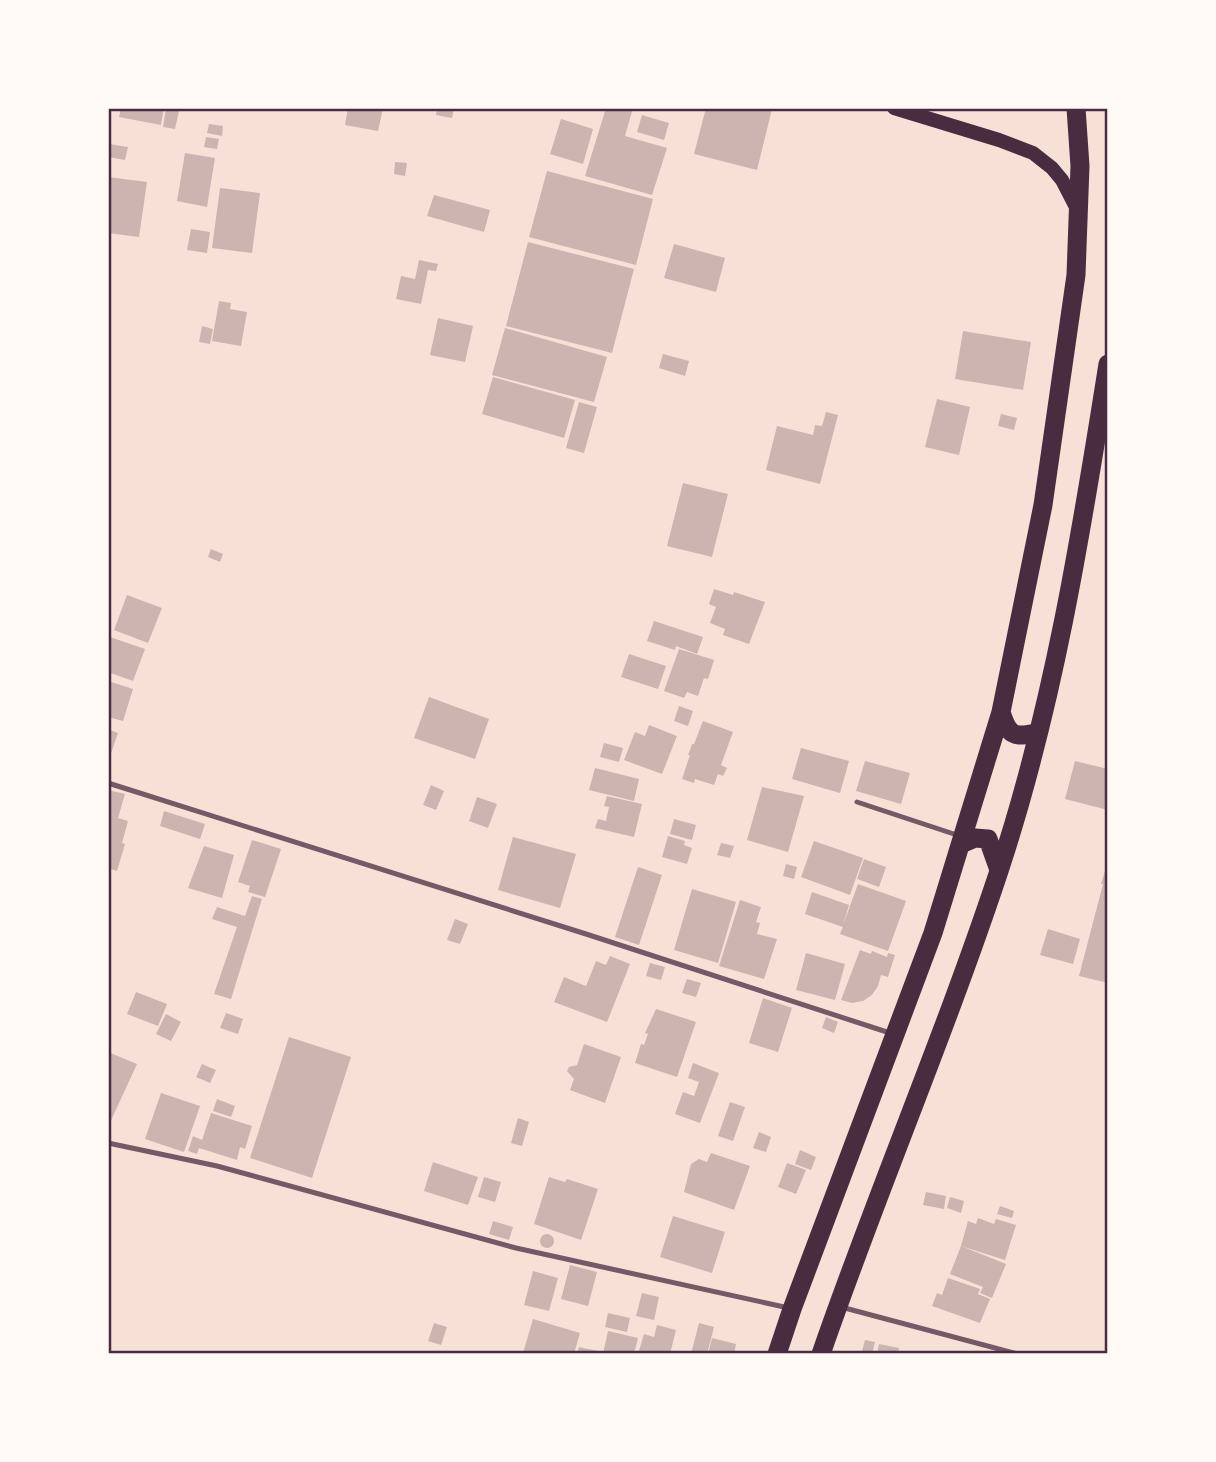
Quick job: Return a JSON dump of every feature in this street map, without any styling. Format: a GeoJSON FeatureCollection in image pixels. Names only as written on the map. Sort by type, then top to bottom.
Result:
{"type":"FeatureCollection","features":[{"type":"Feature","properties":{"kind":"highway"},"geometry":{"type":"LineString","coordinates":[[777,1353],[933,933],[1001,712],[1020,628],[1045,492],[1076,275],[1080,166],[1076,108]]}},
{"type":"Feature","properties":{"kind":"highway"},"geometry":{"type":"LineString","coordinates":[[821,1353],[999,870],[1038,732],[1066,611],[1108,365]]}},
{"type":"Feature","properties":{"kind":"highway"},"geometry":{"type":"LineString","coordinates":[[1001,712],[1005,727],[1015,735],[1024,736],[1038,732]]}},
{"type":"Feature","properties":{"kind":"highway"},"geometry":{"type":"LineString","coordinates":[[962,840],[988,839],[999,870]]}},
{"type":"Feature","properties":{"kind":"main road"},"geometry":{"type":"LineString","coordinates":[[894,108],[1033,153],[1062,180],[1079,211]]}},
{"type":"Feature","properties":{"kind":"lane"},"geometry":{"type":"LineString","coordinates":[[108,783],[896,1035]]}},
{"type":"Feature","properties":{"kind":"lane"},"geometry":{"type":"LineString","coordinates":[[857,802],[962,840]]}},
{"type":"Feature","properties":{"kind":"lane"},"geometry":{"type":"LineString","coordinates":[[108,1143],[217,1167],[516,1248],[792,1309]]}},
{"type":"Feature","properties":{"kind":"lane"},"geometry":{"type":"LineString","coordinates":[[838,1306],[1018,1353]]}},
{"type":"Feature","properties":{"kind":"building"},"geometry":{"type":"Polygon","coordinates":[[[121,108],[164,108],[161,125],[119,117],[121,108]]]}},
{"type":"Feature","properties":{"kind":"building"},"geometry":{"type":"Polygon","coordinates":[[[348,108],[383,108],[378,131],[345,125],[348,108]]]}},
{"type":"Feature","properties":{"kind":"building"},"geometry":{"type":"Polygon","coordinates":[[[437,108],[454,108],[452,118],[436,115],[437,108]]]}},
{"type":"Feature","properties":{"kind":"building"},"geometry":{"type":"Polygon","coordinates":[[[606,108],[633,108],[625,136],[667,148],[652,195],[585,176],[606,108]]]}},
{"type":"Feature","properties":{"kind":"building"},"geometry":{"type":"Polygon","coordinates":[[[706,108],[772,109],[757,170],[694,154],[706,108]]]}},
{"type":"Feature","properties":{"kind":"building"},"geometry":{"type":"Polygon","coordinates":[[[166,109],[179,111],[175,129],[163,127],[166,109]]]}},
{"type":"Feature","properties":{"kind":"building"},"geometry":{"type":"Polygon","coordinates":[[[642,115],[669,123],[664,140],[637,132],[642,115]]]}},
{"type":"Feature","properties":{"kind":"building"},"geometry":{"type":"Polygon","coordinates":[[[561,119],[593,129],[583,164],[550,154],[561,119]]]}},
{"type":"Feature","properties":{"kind":"building"},"geometry":{"type":"Polygon","coordinates":[[[209,124],[223,126],[222,136],[207,133],[209,124]]]}},
{"type":"Feature","properties":{"kind":"building"},"geometry":{"type":"Polygon","coordinates":[[[206,137],[219,139],[217,149],[204,147],[206,137]]]}},
{"type":"Feature","properties":{"kind":"building"},"geometry":{"type":"Polygon","coordinates":[[[109,144],[128,147],[125,160],[108,157],[109,144]]]}},
{"type":"Feature","properties":{"kind":"building"},"geometry":{"type":"Polygon","coordinates":[[[185,153],[215,158],[207,207],[177,201],[185,153]]]}},
{"type":"Feature","properties":{"kind":"building"},"geometry":{"type":"Polygon","coordinates":[[[395,162],[407,163],[405,176],[394,174],[395,162]]]}},
{"type":"Feature","properties":{"kind":"building"},"geometry":{"type":"Polygon","coordinates":[[[547,171],[653,199],[636,265],[529,237],[547,171]]]}},
{"type":"Feature","properties":{"kind":"building"},"geometry":{"type":"Polygon","coordinates":[[[108,177],[147,182],[139,237],[108,233],[108,177]]]}},
{"type":"Feature","properties":{"kind":"building"},"geometry":{"type":"Polygon","coordinates":[[[220,188],[260,193],[252,253],[212,248],[220,188]]]}},
{"type":"Feature","properties":{"kind":"building"},"geometry":{"type":"Polygon","coordinates":[[[434,195],[490,210],[484,232],[427,216],[434,195]]]}},
{"type":"Feature","properties":{"kind":"building"},"geometry":{"type":"Polygon","coordinates":[[[191,229],[210,232],[207,253],[187,250],[191,229]]]}},
{"type":"Feature","properties":{"kind":"building"},"geometry":{"type":"Polygon","coordinates":[[[528,242],[634,269],[612,353],[506,326],[528,242]]]}},
{"type":"Feature","properties":{"kind":"building"},"geometry":{"type":"Polygon","coordinates":[[[674,244],[725,258],[716,292],[664,278],[674,244]]]}},
{"type":"Feature","properties":{"kind":"building"},"geometry":{"type":"Polygon","coordinates":[[[419,260],[438,264],[436,271],[428,270],[421,304],[396,299],[401,276],[415,279],[419,260]]]}},
{"type":"Feature","properties":{"kind":"building"},"geometry":{"type":"Polygon","coordinates":[[[219,301],[231,303],[230,309],[247,312],[241,346],[212,341],[219,301]]]}},
{"type":"Feature","properties":{"kind":"building"},"geometry":{"type":"Polygon","coordinates":[[[438,318],[473,326],[465,362],[430,355],[438,318]]]}},
{"type":"Feature","properties":{"kind":"building"},"geometry":{"type":"Polygon","coordinates":[[[202,326],[213,329],[210,344],[199,342],[202,326]]]}},
{"type":"Feature","properties":{"kind":"building"},"geometry":{"type":"Polygon","coordinates":[[[505,328],[607,357],[594,402],[492,375],[505,328]]]}},
{"type":"Feature","properties":{"kind":"building"},"geometry":{"type":"Polygon","coordinates":[[[963,331],[1031,342],[1023,390],[955,379],[963,331]]]}},
{"type":"Feature","properties":{"kind":"building"},"geometry":{"type":"Polygon","coordinates":[[[663,354],[689,361],[685,376],[659,368],[663,354]]]}},
{"type":"Feature","properties":{"kind":"building"},"geometry":{"type":"Polygon","coordinates":[[[493,377],[575,400],[564,438],[482,414],[493,377]]]}},
{"type":"Feature","properties":{"kind":"building"},"geometry":{"type":"Polygon","coordinates":[[[937,399],[970,407],[959,455],[925,447],[937,399]]]}},
{"type":"Feature","properties":{"kind":"building"},"geometry":{"type":"Polygon","coordinates":[[[579,402],[597,407],[584,453],[566,448],[579,402]]]}},
{"type":"Feature","properties":{"kind":"building"},"geometry":{"type":"Polygon","coordinates":[[[826,412],[838,415],[820,484],[766,470],[777,426],[813,435],[815,425],[822,426],[826,412]]]}},
{"type":"Feature","properties":{"kind":"building"},"geometry":{"type":"Polygon","coordinates":[[[1001,414],[1017,418],[1014,430],[998,426],[1001,414]]]}},
{"type":"Feature","properties":{"kind":"building"},"geometry":{"type":"Polygon","coordinates":[[[683,483],[728,494],[712,557],[667,546],[683,483]]]}},
{"type":"Feature","properties":{"kind":"building"},"geometry":{"type":"Polygon","coordinates":[[[211,549],[223,554],[220,562],[208,557],[211,549]]]}},
{"type":"Feature","properties":{"kind":"building"},"geometry":{"type":"Polygon","coordinates":[[[714,589],[765,602],[749,644],[723,635],[725,629],[710,623],[716,607],[709,604],[714,589]]]}},
{"type":"Feature","properties":{"kind":"building"},"geometry":{"type":"Polygon","coordinates":[[[127,595],[162,608],[148,643],[114,630],[127,595]]]}},
{"type":"Feature","properties":{"kind":"building"},"geometry":{"type":"Polygon","coordinates":[[[654,621],[703,637],[697,654],[676,646],[675,650],[647,641],[654,621]]]}},
{"type":"Feature","properties":{"kind":"building"},"geometry":{"type":"Polygon","coordinates":[[[110,637],[145,649],[133,681],[108,672],[110,637]]]}},
{"type":"Feature","properties":{"kind":"building"},"geometry":{"type":"Polygon","coordinates":[[[679,649],[714,660],[708,679],[704,678],[698,696],[687,692],[684,698],[664,691],[679,649]]]}},
{"type":"Feature","properties":{"kind":"building"},"geometry":{"type":"Polygon","coordinates":[[[629,654],[666,666],[658,689],[621,677],[629,654]]]}},
{"type":"Feature","properties":{"kind":"building"},"geometry":{"type":"Polygon","coordinates":[[[108,681],[133,689],[123,721],[108,717],[108,681]]]}},
{"type":"Feature","properties":{"kind":"building"},"geometry":{"type":"Polygon","coordinates":[[[429,697],[489,719],[475,759],[414,738],[429,697]]]}},
{"type":"Feature","properties":{"kind":"building"},"geometry":{"type":"Polygon","coordinates":[[[679,706],[693,711],[688,726],[674,721],[679,706]]]}},
{"type":"Feature","properties":{"kind":"building"},"geometry":{"type":"Polygon","coordinates":[[[703,721],[733,732],[721,765],[727,768],[723,776],[718,774],[714,785],[695,779],[694,783],[682,779],[688,755],[703,721]]]}},
{"type":"Feature","properties":{"kind":"building"},"geometry":{"type":"Polygon","coordinates":[[[649,725],[677,736],[662,774],[624,760],[635,732],[645,736],[649,725]]]}},
{"type":"Feature","properties":{"kind":"building"},"geometry":{"type":"Polygon","coordinates":[[[108,729],[118,733],[109,759],[108,759],[108,729]]]}},
{"type":"Feature","properties":{"kind":"building"},"geometry":{"type":"Polygon","coordinates":[[[604,743],[623,748],[619,762],[600,757],[604,743]]]}},
{"type":"Feature","properties":{"kind":"building"},"geometry":{"type":"Polygon","coordinates":[[[801,748],[849,761],[840,793],[792,779],[801,748]]]}},
{"type":"Feature","properties":{"kind":"building"},"geometry":{"type":"Polygon","coordinates":[[[865,761],[910,773],[901,804],[856,791],[865,761]]]}},
{"type":"Feature","properties":{"kind":"building"},"geometry":{"type":"Polygon","coordinates":[[[1075,761],[1108,769],[1108,810],[1065,799],[1075,761]]]}},
{"type":"Feature","properties":{"kind":"building"},"geometry":{"type":"Polygon","coordinates":[[[595,768],[639,779],[634,801],[589,790],[595,768]]]}},
{"type":"Feature","properties":{"kind":"building"},"geometry":{"type":"Polygon","coordinates":[[[431,785],[444,791],[436,810],[423,805],[431,785]]]}},
{"type":"Feature","properties":{"kind":"building"},"geometry":{"type":"Polygon","coordinates":[[[762,787],[804,796],[788,852],[747,840],[762,787]]]}},
{"type":"Feature","properties":{"kind":"building"},"geometry":{"type":"Polygon","coordinates":[[[108,790],[125,794],[118,818],[128,821],[117,871],[108,868],[108,790]]]}},
{"type":"Feature","properties":{"kind":"building"},"geometry":{"type":"Polygon","coordinates":[[[607,796],[642,804],[634,837],[595,828],[598,819],[606,821],[609,807],[604,806],[607,796]]]}},
{"type":"Feature","properties":{"kind":"building"},"geometry":{"type":"Polygon","coordinates":[[[477,797],[497,804],[488,828],[469,821],[477,797]]]}},
{"type":"Feature","properties":{"kind":"building"},"geometry":{"type":"Polygon","coordinates":[[[164,811],[205,824],[200,839],[160,826],[164,811]]]}},
{"type":"Feature","properties":{"kind":"building"},"geometry":{"type":"Polygon","coordinates":[[[674,819],[696,825],[692,840],[670,834],[674,819]]]}},
{"type":"Feature","properties":{"kind":"building"},"geometry":{"type":"Polygon","coordinates":[[[668,836],[685,841],[684,845],[692,848],[687,864],[662,857],[668,836]]]}},
{"type":"Feature","properties":{"kind":"building"},"geometry":{"type":"Polygon","coordinates":[[[513,837],[576,854],[560,908],[498,890],[513,837]]]}},
{"type":"Feature","properties":{"kind":"building"},"geometry":{"type":"Polygon","coordinates":[[[252,840],[281,849],[265,897],[248,892],[250,886],[238,882],[252,840]]]}},
{"type":"Feature","properties":{"kind":"building"},"geometry":{"type":"Polygon","coordinates":[[[814,841],[863,858],[850,895],[801,877],[814,841]]]}},
{"type":"Feature","properties":{"kind":"building"},"geometry":{"type":"Polygon","coordinates":[[[721,843],[734,846],[730,858],[717,855],[721,843]]]}},
{"type":"Feature","properties":{"kind":"building"},"geometry":{"type":"Polygon","coordinates":[[[204,846],[234,855],[222,898],[188,888],[204,846]]]}},
{"type":"Feature","properties":{"kind":"building"},"geometry":{"type":"Polygon","coordinates":[[[864,859],[886,867],[879,887],[857,879],[864,859]]]}},
{"type":"Feature","properties":{"kind":"building"},"geometry":{"type":"Polygon","coordinates":[[[786,864],[797,867],[794,879],[783,876],[786,864]]]}},
{"type":"Feature","properties":{"kind":"building"},"geometry":{"type":"Polygon","coordinates":[[[1108,864],[1108,983],[1079,976],[1108,864]]]}},
{"type":"Feature","properties":{"kind":"building"},"geometry":{"type":"Polygon","coordinates":[[[638,867],[662,875],[639,945],[615,937],[638,867]]]}},
{"type":"Feature","properties":{"kind":"building"},"geometry":{"type":"Polygon","coordinates":[[[858,884],[906,901],[888,951],[840,934],[843,927],[805,914],[812,892],[849,905],[843,925],[858,884]]]}},
{"type":"Feature","properties":{"kind":"building"},"geometry":{"type":"Polygon","coordinates":[[[692,889],[736,902],[718,963],[674,950],[692,889]]]}},
{"type":"Feature","properties":{"kind":"building"},"geometry":{"type":"Polygon","coordinates":[[[252,896],[262,899],[231,999],[214,994],[237,927],[212,919],[217,907],[245,916],[252,896]]]}},
{"type":"Feature","properties":{"kind":"building"},"geometry":{"type":"Polygon","coordinates":[[[740,900],[761,907],[756,922],[760,923],[757,934],[777,939],[764,979],[719,966],[740,900]]]}},
{"type":"Feature","properties":{"kind":"building"},"geometry":{"type":"Polygon","coordinates":[[[455,919],[468,924],[460,944],[447,940],[455,919]]]}},
{"type":"Feature","properties":{"kind":"building"},"geometry":{"type":"Polygon","coordinates":[[[1048,929],[1080,939],[1073,964],[1040,955],[1048,929]]]}},
{"type":"Feature","properties":{"kind":"building"},"geometry":{"type":"Polygon","coordinates":[[[860,950],[887,957],[888,953],[895,955],[888,977],[881,975],[872,995],[863,1001],[852,1003],[841,1000],[860,950]]]}},
{"type":"Feature","properties":{"kind":"building"},"geometry":{"type":"Polygon","coordinates":[[[806,953],[845,964],[835,1000],[796,990],[806,953]]]}},
{"type":"Feature","properties":{"kind":"building"},"geometry":{"type":"Polygon","coordinates":[[[610,956],[630,964],[607,1022],[554,1002],[564,977],[586,986],[596,961],[606,965],[610,956]]]}},
{"type":"Feature","properties":{"kind":"building"},"geometry":{"type":"Polygon","coordinates":[[[650,963],[665,967],[661,980],[646,976],[650,963]]]}},
{"type":"Feature","properties":{"kind":"building"},"geometry":{"type":"Polygon","coordinates":[[[687,979],[701,983],[696,997],[682,993],[687,979]]]}},
{"type":"Feature","properties":{"kind":"building"},"geometry":{"type":"Polygon","coordinates":[[[136,992],[167,1004],[158,1026],[127,1014],[136,992]]]}},
{"type":"Feature","properties":{"kind":"building"},"geometry":{"type":"Polygon","coordinates":[[[763,998],[792,1008],[778,1052],[749,1043],[763,998]]]}},
{"type":"Feature","properties":{"kind":"building"},"geometry":{"type":"Polygon","coordinates":[[[656,1009],[696,1022],[677,1077],[635,1063],[656,1009]]]}},
{"type":"Feature","properties":{"kind":"building"},"geometry":{"type":"Polygon","coordinates":[[[226,1013],[243,1019],[238,1034],[220,1028],[226,1013]]]}},
{"type":"Feature","properties":{"kind":"building"},"geometry":{"type":"Polygon","coordinates":[[[166,1014],[181,1022],[171,1041],[156,1034],[166,1014]]]}},
{"type":"Feature","properties":{"kind":"building"},"geometry":{"type":"Polygon","coordinates":[[[826,1017],[838,1022],[834,1033],[822,1028],[826,1017]]]}},
{"type":"Feature","properties":{"kind":"building"},"geometry":{"type":"Polygon","coordinates":[[[289,1037],[351,1057],[312,1178],[250,1158],[289,1037]]]}},
{"type":"Feature","properties":{"kind":"building"},"geometry":{"type":"Polygon","coordinates":[[[584,1044],[621,1057],[605,1103],[570,1090],[574,1079],[567,1071],[569,1067],[577,1065],[584,1044]]]}},
{"type":"Feature","properties":{"kind":"building"},"geometry":{"type":"Polygon","coordinates":[[[108,1052],[137,1064],[108,1127],[108,1052]]]}},
{"type":"Feature","properties":{"kind":"building"},"geometry":{"type":"Polygon","coordinates":[[[693,1063],[719,1073],[700,1123],[675,1114],[683,1092],[694,1096],[699,1082],[688,1078],[693,1063]]]}},
{"type":"Feature","properties":{"kind":"building"},"geometry":{"type":"Polygon","coordinates":[[[202,1064],[216,1070],[210,1083],[196,1077],[202,1064]]]}},
{"type":"Feature","properties":{"kind":"building"},"geometry":{"type":"Polygon","coordinates":[[[161,1093],[200,1106],[184,1152],[145,1139],[161,1093]]]}},
{"type":"Feature","properties":{"kind":"building"},"geometry":{"type":"Polygon","coordinates":[[[217,1099],[235,1106],[231,1117],[213,1111],[217,1099]]]}},
{"type":"Feature","properties":{"kind":"building"},"geometry":{"type":"Polygon","coordinates":[[[730,1102],[745,1107],[733,1141],[718,1136],[730,1102]]]}},
{"type":"Feature","properties":{"kind":"building"},"geometry":{"type":"Polygon","coordinates":[[[211,1113],[252,1126],[245,1149],[240,1147],[237,1160],[199,1148],[197,1154],[188,1151],[193,1136],[202,1140],[211,1113]]]}},
{"type":"Feature","properties":{"kind":"building"},"geometry":{"type":"Polygon","coordinates":[[[518,1118],[529,1122],[522,1146],[511,1143],[518,1118]]]}},
{"type":"Feature","properties":{"kind":"building"},"geometry":{"type":"Polygon","coordinates":[[[759,1132],[771,1137],[766,1152],[753,1148],[759,1132]]]}},
{"type":"Feature","properties":{"kind":"building"},"geometry":{"type":"Polygon","coordinates":[[[800,1150],[816,1157],[811,1170],[795,1164],[800,1150]]]}},
{"type":"Feature","properties":{"kind":"building"},"geometry":{"type":"Polygon","coordinates":[[[711,1153],[750,1166],[734,1210],[684,1192],[691,1164],[699,1159],[707,1162],[711,1153]]]}},
{"type":"Feature","properties":{"kind":"building"},"geometry":{"type":"Polygon","coordinates":[[[433,1162],[478,1177],[468,1205],[424,1191],[433,1162]]]}},
{"type":"Feature","properties":{"kind":"building"},"geometry":{"type":"Polygon","coordinates":[[[787,1163],[806,1170],[796,1194],[778,1187],[787,1163]]]}},
{"type":"Feature","properties":{"kind":"building"},"geometry":{"type":"Polygon","coordinates":[[[484,1177],[501,1182],[495,1202],[478,1197],[484,1177]]]}},
{"type":"Feature","properties":{"kind":"building"},"geometry":{"type":"Polygon","coordinates":[[[549,1177],[565,1182],[567,1179],[598,1189],[581,1240],[534,1224],[549,1177]]]}},
{"type":"Feature","properties":{"kind":"building"},"geometry":{"type":"Polygon","coordinates":[[[926,1192],[946,1196],[944,1209],[923,1205],[926,1192]]]}},
{"type":"Feature","properties":{"kind":"building"},"geometry":{"type":"Polygon","coordinates":[[[950,1197],[964,1201],[961,1213],[947,1208],[950,1197]]]}},
{"type":"Feature","properties":{"kind":"building"},"geometry":{"type":"Polygon","coordinates":[[[1000,1206],[1014,1211],[1012,1218],[997,1214],[1000,1206]]]}},
{"type":"Feature","properties":{"kind":"building"},"geometry":{"type":"Polygon","coordinates":[[[673,1216],[725,1232],[712,1273],[660,1257],[673,1216]]]}},
{"type":"Feature","properties":{"kind":"building"},"geometry":{"type":"Polygon","coordinates":[[[978,1218],[994,1224],[996,1219],[1016,1225],[1005,1260],[961,1246],[968,1221],[976,1224],[978,1218]]]}},
{"type":"Feature","properties":{"kind":"building"},"geometry":{"type":"Polygon","coordinates":[[[493,1221],[513,1227],[509,1240],[489,1234],[493,1221]]]}},
{"type":"Feature","properties":{"kind":"building"},"geometry":{"type":"Polygon","coordinates":[[[544,1234],[550,1234],[554,1241],[550,1248],[544,1248],[540,1244],[540,1238],[544,1234]]]}},
{"type":"Feature","properties":{"kind":"building"},"geometry":{"type":"Polygon","coordinates":[[[961,1246],[1006,1264],[992,1298],[980,1293],[983,1287],[950,1274],[961,1246]]]}},
{"type":"Feature","properties":{"kind":"building"},"geometry":{"type":"Polygon","coordinates":[[[570,1265],[597,1272],[588,1306],[561,1299],[570,1265]]]}},
{"type":"Feature","properties":{"kind":"building"},"geometry":{"type":"Polygon","coordinates":[[[533,1271],[558,1278],[549,1311],[524,1305],[533,1271]]]}},
{"type":"Feature","properties":{"kind":"building"},"geometry":{"type":"Polygon","coordinates":[[[948,1278],[980,1289],[978,1294],[990,1299],[980,1323],[932,1306],[937,1293],[942,1295],[948,1278]]]}},
{"type":"Feature","properties":{"kind":"building"},"geometry":{"type":"Polygon","coordinates":[[[642,1293],[659,1297],[654,1320],[636,1316],[642,1293]]]}},
{"type":"Feature","properties":{"kind":"building"},"geometry":{"type":"Polygon","coordinates":[[[608,1313],[630,1318],[627,1332],[605,1327],[608,1313]]]}},
{"type":"Feature","properties":{"kind":"building"},"geometry":{"type":"Polygon","coordinates":[[[533,1319],[580,1333],[574,1354],[523,1353],[533,1319]]]}},
{"type":"Feature","properties":{"kind":"building"},"geometry":{"type":"Polygon","coordinates":[[[434,1323],[447,1327],[441,1345],[428,1341],[434,1323]]]}},
{"type":"Feature","properties":{"kind":"building"},"geometry":{"type":"Polygon","coordinates":[[[699,1323],[714,1327],[707,1354],[691,1354],[699,1323]]]}},
{"type":"Feature","properties":{"kind":"building"},"geometry":{"type":"Polygon","coordinates":[[[657,1325],[676,1330],[670,1354],[638,1354],[644,1334],[654,1337],[657,1325]]]}},
{"type":"Feature","properties":{"kind":"building"},"geometry":{"type":"Polygon","coordinates":[[[608,1331],[638,1338],[634,1354],[603,1354],[608,1331]]]}},
{"type":"Feature","properties":{"kind":"building"},"geometry":{"type":"Polygon","coordinates":[[[712,1338],[736,1344],[734,1354],[708,1354],[712,1338]]]}},
{"type":"Feature","properties":{"kind":"building"},"geometry":{"type":"Polygon","coordinates":[[[865,1340],[875,1342],[872,1354],[862,1351],[865,1340]]]}},
{"type":"Feature","properties":{"kind":"building"},"geometry":{"type":"Polygon","coordinates":[[[879,1344],[899,1348],[898,1354],[877,1354],[879,1344]]]}},
{"type":"Feature","properties":{"kind":"building"},"geometry":{"type":"Polygon","coordinates":[[[579,1347],[598,1351],[597,1354],[577,1354],[579,1347]]]}}]}
